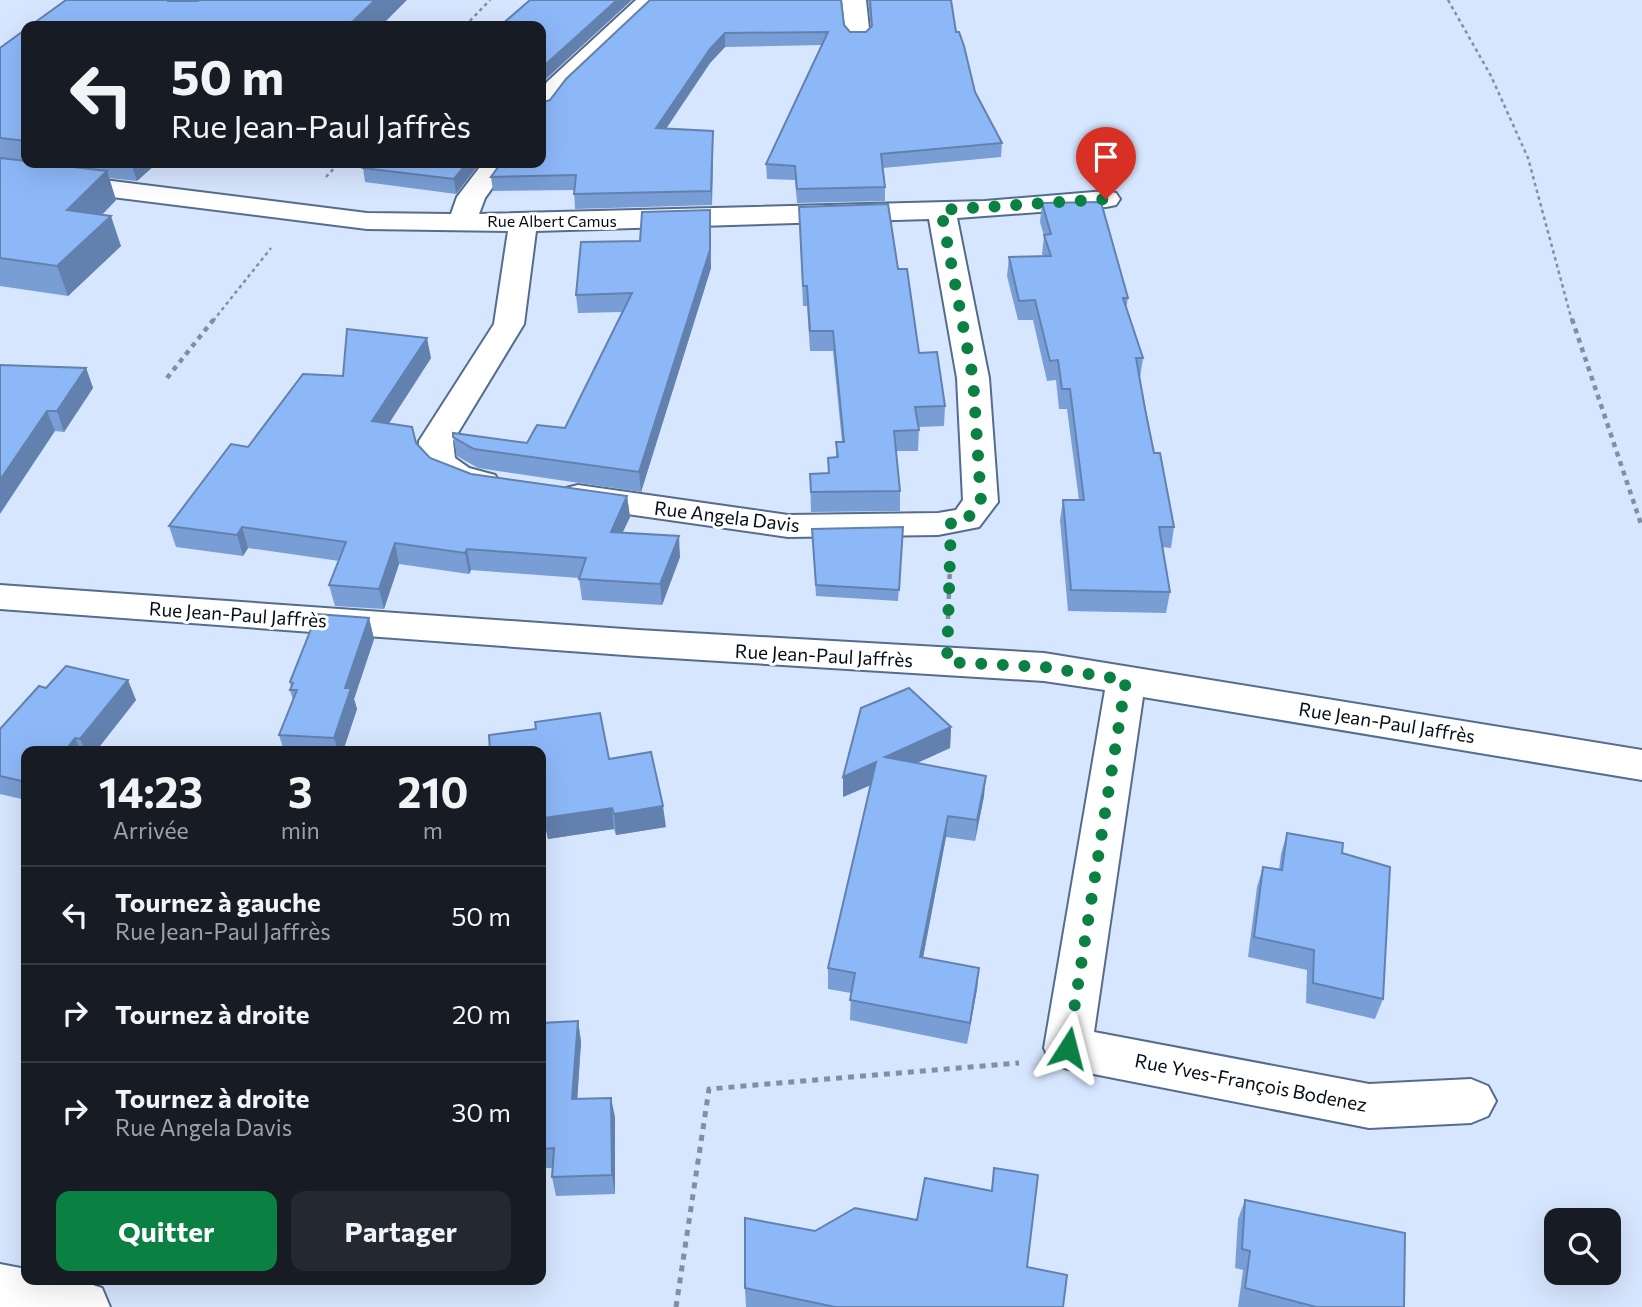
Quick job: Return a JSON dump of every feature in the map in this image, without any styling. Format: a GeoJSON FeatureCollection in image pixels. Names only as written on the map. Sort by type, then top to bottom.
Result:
{"type":"FeatureCollection","features":[{"type":"Feature","properties":{"kind":"street"},"geometry":{"type":"LineString","coordinates":[[546,101],[567,76],[649,0]]}},
{"type":"Feature","properties":{"kind":"street"},"geometry":{"type":"LineString","coordinates":[[854,0],[859,38]]}},
{"type":"Feature","properties":{"kind":"street"},"geometry":{"type":"LineString","coordinates":[[463,220],[471,197],[493,168]]}},
{"type":"Feature","properties":{"kind":"street","name":"Rue Albert Camus"},"geometry":{"type":"LineString","coordinates":[[10,175],[367,221],[463,220],[523,223],[941,210],[1106,199]]}},
{"type":"Feature","properties":{"kind":"street"},"geometry":{"type":"LineString","coordinates":[[941,210],[973,378],[981,502],[967,519],[951,522]]}},
{"type":"Feature","properties":{"kind":"street","name":"Rue Angela Davis"},"geometry":{"type":"LineString","coordinates":[[523,223],[509,324],[436,441],[434,450],[443,467],[457,476],[530,489],[788,526],[951,522]]}},
{"type":"Feature","properties":{"kind":"street","name":"Rue Jean-Paul Jaffrès"},"geometry":{"type":"LineString","coordinates":[[0,597],[638,643],[1044,667],[1580,752],[1642,765]]}},
{"type":"Feature","properties":{"kind":"street"},"geometry":{"type":"LineString","coordinates":[[1068,1048],[1126,680]]}},
{"type":"Feature","properties":{"kind":"street","name":"Rue Yves-François Bodenez"},"geometry":{"type":"LineString","coordinates":[[1068,1048],[1369,1106],[1471,1101]]}},
{"type":"Feature","properties":{"kind":"street"},"geometry":{"type":"LineString","coordinates":[[0,1290],[83,1307]]}},
{"type":"Feature","properties":{"kind":"path"},"geometry":{"type":"LineString","coordinates":[[470,21],[490,0]]}},
{"type":"Feature","properties":{"kind":"path"},"geometry":{"type":"LineString","coordinates":[[1448,0],[1491,76],[1528,158],[1575,332],[1642,527]]}},
{"type":"Feature","properties":{"kind":"path"},"geometry":{"type":"LineString","coordinates":[[167,378],[273,246],[293,213]]}},
{"type":"Feature","properties":{"kind":"path"},"geometry":{"type":"LineString","coordinates":[[947,662],[951,522]]}},
{"type":"Feature","properties":{"kind":"path"},"geometry":{"type":"LineString","coordinates":[[676,1307],[709,1089],[1022,1062],[1068,1048]]}},
{"type":"Feature","properties":{"kind":"building"},"geometry":{"type":"Polygon","coordinates":[[[66,0],[375,0],[353,21],[37,21],[66,0]]]}},
{"type":"Feature","properties":{"kind":"building"},"geometry":{"type":"Polygon","coordinates":[[[530,0],[617,0],[546,64],[546,21],[506,21],[530,0]]]}},
{"type":"Feature","properties":{"kind":"building"},"geometry":{"type":"Polygon","coordinates":[[[650,0],[841,0],[844,25],[850,32],[866,32],[872,26],[870,0],[951,0],[956,32],[959,32],[964,46],[975,92],[1002,143],[881,154],[885,187],[797,189],[795,166],[766,164],[828,32],[725,33],[710,49],[656,128],[713,131],[711,191],[574,194],[576,175],[491,177],[497,168],[546,168],[546,101],[650,0]]]}},
{"type":"Feature","properties":{"kind":"building"},"geometry":{"type":"Polygon","coordinates":[[[21,33],[21,140],[0,138],[0,48],[21,33]]]}},
{"type":"Feature","properties":{"kind":"building"},"geometry":{"type":"Polygon","coordinates":[[[0,158],[21,160],[21,168],[82,168],[107,171],[67,210],[111,216],[57,266],[0,258],[0,158]]]}},
{"type":"Feature","properties":{"kind":"building"},"geometry":{"type":"Polygon","coordinates":[[[363,168],[463,168],[454,179],[363,168]]]}},
{"type":"Feature","properties":{"kind":"building"},"geometry":{"type":"Polygon","coordinates":[[[1101,202],[1128,298],[1123,298],[1143,358],[1136,358],[1145,409],[1154,453],[1160,453],[1174,527],[1159,527],[1170,592],[1071,590],[1063,500],[1084,500],[1070,389],[1062,389],[1058,360],[1050,361],[1035,300],[1019,301],[1009,257],[1051,256],[1044,235],[1051,234],[1042,203],[1101,202]]]}},
{"type":"Feature","properties":{"kind":"building"},"geometry":{"type":"Polygon","coordinates":[[[888,204],[898,269],[907,269],[919,353],[937,352],[945,406],[915,407],[919,430],[894,431],[900,491],[811,492],[810,474],[829,473],[828,458],[838,457],[836,442],[844,442],[833,331],[810,331],[807,286],[803,286],[799,207],[888,204]]]}},
{"type":"Feature","properties":{"kind":"building"},"geometry":{"type":"Polygon","coordinates":[[[710,210],[710,250],[639,472],[474,449],[453,437],[453,433],[527,443],[537,425],[565,428],[632,293],[576,295],[581,242],[640,241],[642,212],[710,210]]]}},
{"type":"Feature","properties":{"kind":"building"},"geometry":{"type":"Polygon","coordinates":[[[347,329],[427,338],[372,421],[412,427],[416,443],[430,458],[471,474],[627,496],[611,532],[679,536],[660,584],[579,579],[586,558],[467,549],[465,553],[395,543],[379,589],[329,585],[346,542],[242,527],[237,535],[169,526],[231,444],[248,447],[303,374],[343,376],[347,329]]]}},
{"type":"Feature","properties":{"kind":"building"},"geometry":{"type":"Polygon","coordinates":[[[0,365],[86,368],[57,411],[47,411],[0,480],[0,365]]]}},
{"type":"Feature","properties":{"kind":"building"},"geometry":{"type":"Polygon","coordinates":[[[903,527],[899,590],[816,585],[812,529],[903,527]]]}},
{"type":"Feature","properties":{"kind":"building"},"geometry":{"type":"Polygon","coordinates":[[[317,614],[369,618],[345,688],[351,688],[334,738],[279,735],[297,690],[290,690],[293,683],[290,682],[317,614]]]}},
{"type":"Feature","properties":{"kind":"building"},"geometry":{"type":"Polygon","coordinates":[[[66,666],[128,680],[80,739],[75,738],[69,746],[21,746],[21,781],[0,776],[0,729],[39,686],[46,688],[66,666]]]}},
{"type":"Feature","properties":{"kind":"building"},"geometry":{"type":"Polygon","coordinates":[[[909,688],[951,727],[885,757],[986,776],[977,820],[948,816],[920,957],[979,968],[970,1023],[850,1000],[855,973],[828,968],[876,762],[843,777],[861,708],[909,688]]]}},
{"type":"Feature","properties":{"kind":"building"},"geometry":{"type":"Polygon","coordinates":[[[600,713],[609,759],[651,752],[663,806],[614,814],[612,808],[546,818],[546,746],[490,746],[489,735],[536,729],[535,722],[600,713]]]}},
{"type":"Feature","properties":{"kind":"building"},"geometry":{"type":"Polygon","coordinates":[[[1287,833],[1343,843],[1342,853],[1390,867],[1383,999],[1313,983],[1314,950],[1254,937],[1263,867],[1282,870],[1287,833]]]}},
{"type":"Feature","properties":{"kind":"building"},"geometry":{"type":"Polygon","coordinates":[[[578,1021],[572,1099],[611,1098],[612,1175],[552,1177],[554,1148],[546,1149],[546,1023],[578,1021]]]}},
{"type":"Feature","properties":{"kind":"building"},"geometry":{"type":"Polygon","coordinates":[[[994,1168],[1038,1175],[1027,1267],[1067,1275],[1063,1307],[835,1307],[745,1288],[745,1218],[815,1231],[855,1208],[917,1220],[925,1178],[992,1191],[994,1168]]]}},
{"type":"Feature","properties":{"kind":"building"},"geometry":{"type":"Polygon","coordinates":[[[1245,1200],[1405,1233],[1404,1307],[1316,1307],[1245,1288],[1250,1251],[1242,1249],[1245,1200]]]}},
{"type":"Feature","properties":{"kind":"route"},"geometry":{"type":"LineString","coordinates":[[1068,1048],[1126,680],[1044,667],[947,662],[951,522],[967,519],[981,502],[973,378],[941,210],[1106,199]]}}]}
